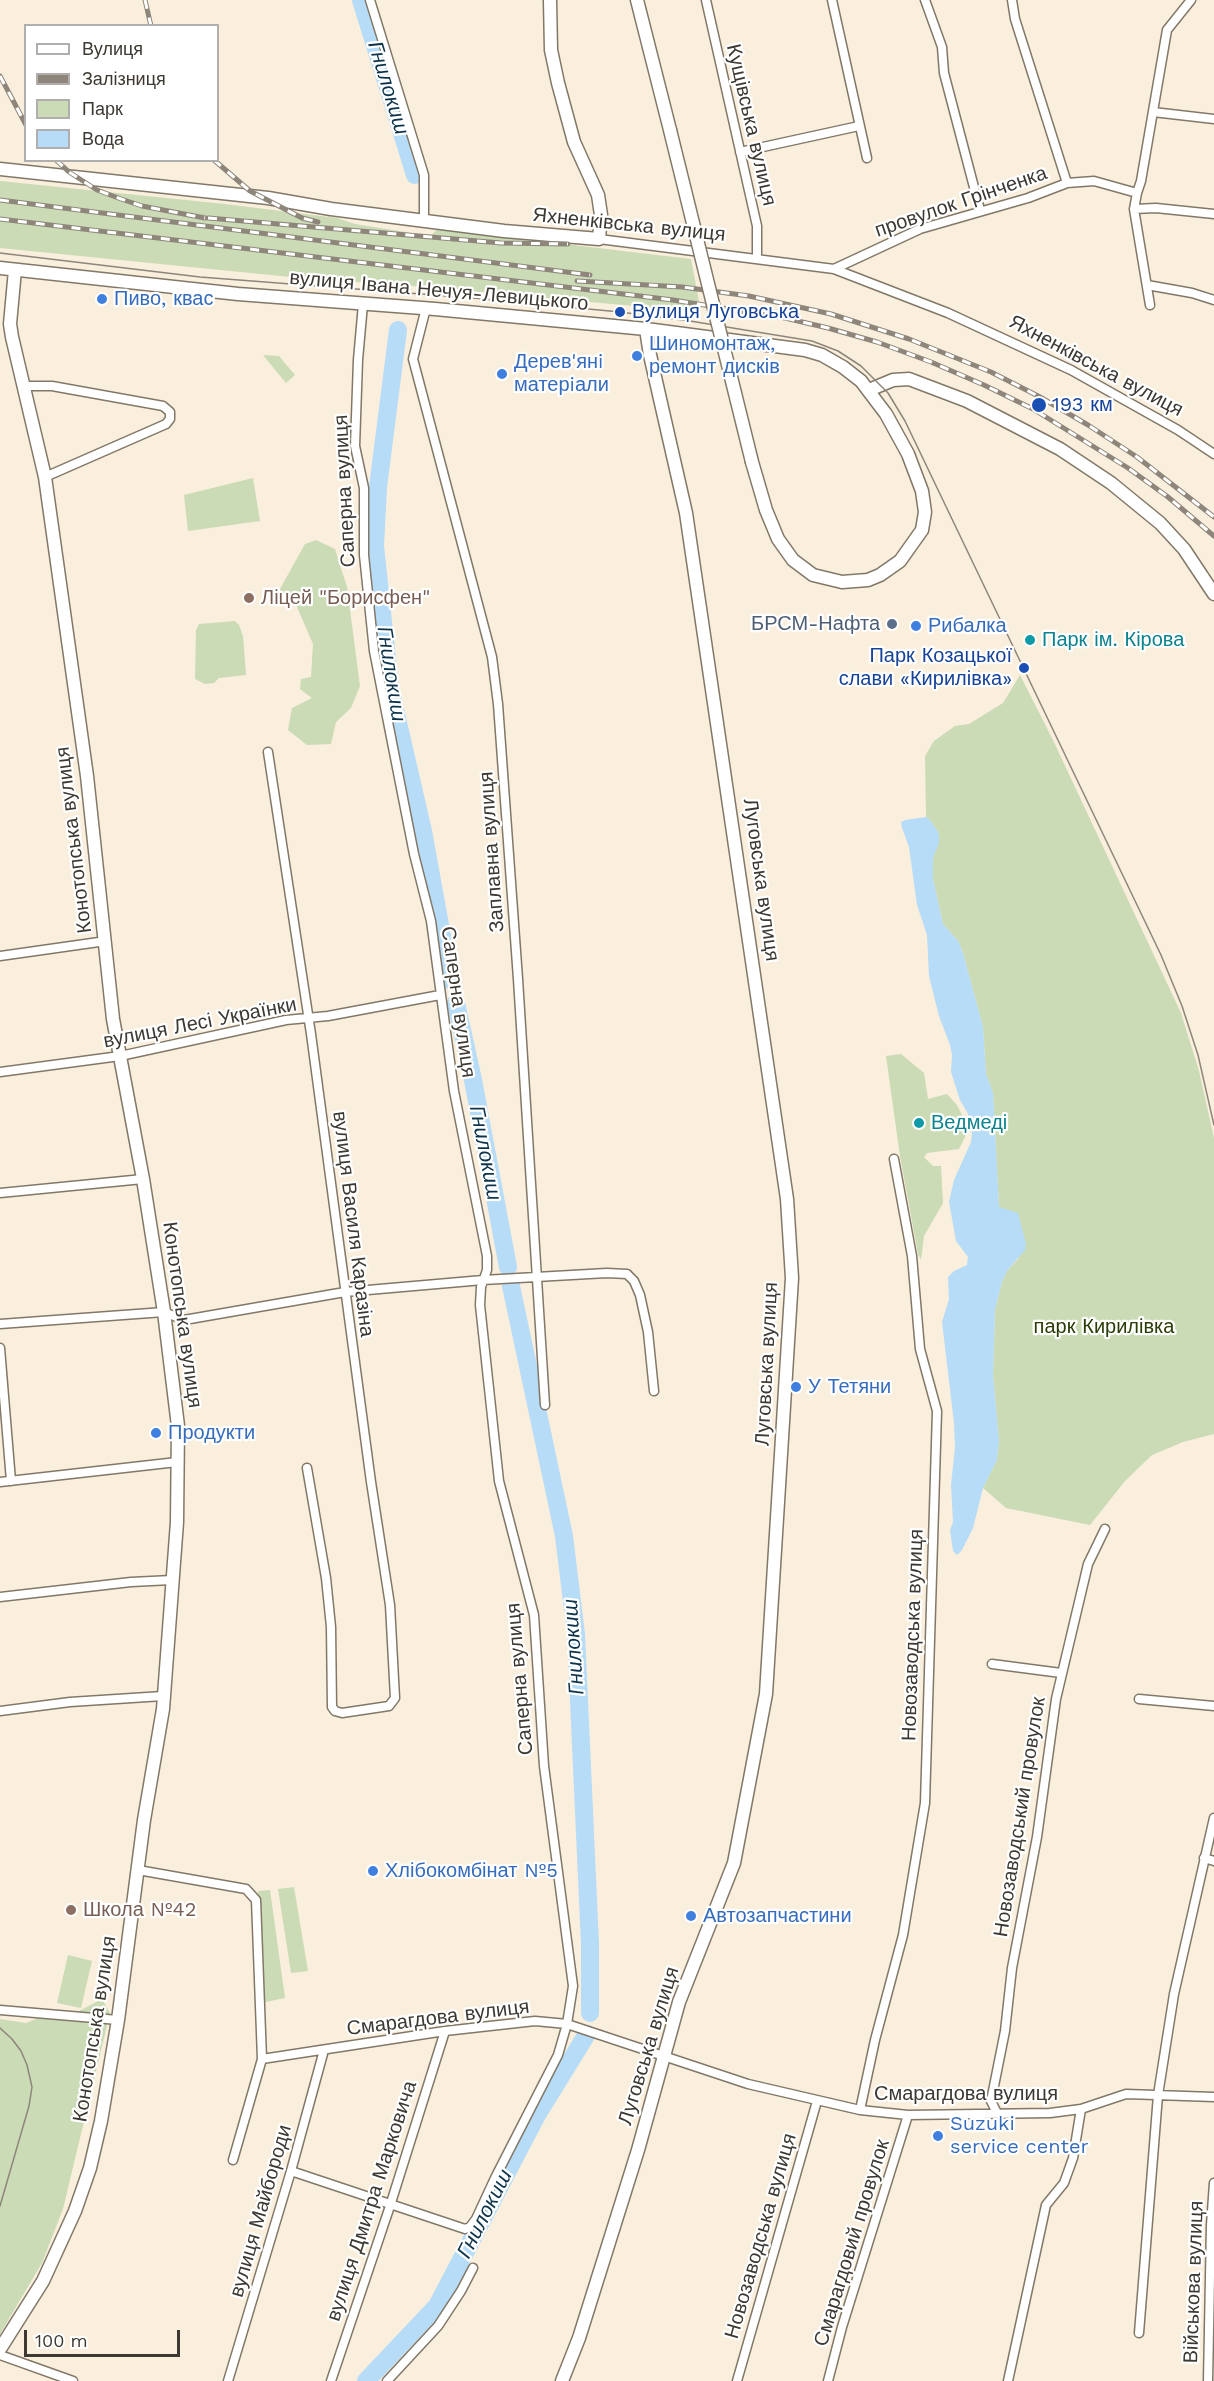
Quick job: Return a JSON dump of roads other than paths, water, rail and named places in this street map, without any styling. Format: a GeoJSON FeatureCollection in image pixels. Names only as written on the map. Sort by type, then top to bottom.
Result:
{"type":"FeatureCollection","features":[{"type":"Feature","properties":{"kind":"street"},"geometry":{"type":"LineString","coordinates":[[370,0],[424,175],[424,221]]}},
{"type":"Feature","properties":{"kind":"street"},"geometry":{"type":"LineString","coordinates":[[550,0],[551,50],[574,142],[598,195],[601,215],[599,239]]}},
{"type":"Feature","properties":{"kind":"street","name":"вулиця Івана Нечуя-Левицького"},"geometry":{"type":"LineString","coordinates":[[0,268],[238,294],[426,308],[646,329],[805,350],[822,355],[838,363],[869,390],[886,414],[908,454],[922,491],[925,512],[922,530],[900,561],[880,575],[868,580],[842,582],[813,574],[793,560],[771,525],[752,462],[670,130],[637,0]]}},
{"type":"Feature","properties":{"kind":"street","name":"Кущівська вулиця"},"geometry":{"type":"LineString","coordinates":[[706,0],[757,226],[757,258]]}},
{"type":"Feature","properties":{"kind":"street"},"geometry":{"type":"LineString","coordinates":[[832,0],[867,158]]}},
{"type":"Feature","properties":{"kind":"street"},"geometry":{"type":"LineString","coordinates":[[925,0],[942,47],[944,74],[980,210]]}},
{"type":"Feature","properties":{"kind":"street"},"geometry":{"type":"LineString","coordinates":[[1012,0],[1015,19],[1067,183]]}},
{"type":"Feature","properties":{"kind":"street"},"geometry":{"type":"LineString","coordinates":[[1150,305],[1134,209],[1154,112],[1167,30],[1191,0]]}},
{"type":"Feature","properties":{"kind":"street"},"geometry":{"type":"LineString","coordinates":[[1154,112],[1214,119]]}},
{"type":"Feature","properties":{"kind":"street"},"geometry":{"type":"LineString","coordinates":[[740,152],[859,126]]}},
{"type":"Feature","properties":{"kind":"street","name":"Яхненківська вулиця"},"geometry":{"type":"LineString","coordinates":[[0,169],[268,198],[331,210],[504,231],[599,239],[834,269],[948,313],[1071,370],[1178,430],[1214,454]]}},
{"type":"Feature","properties":{"kind":"street","name":"провулок Грінченка"},"geometry":{"type":"LineString","coordinates":[[834,269],[920,229],[1028,198],[1067,183],[1094,181],[1137,193]]}},
{"type":"Feature","properties":{"kind":"street"},"geometry":{"type":"LineString","coordinates":[[1134,209],[1156,208],[1214,214]]}},
{"type":"Feature","properties":{"kind":"street","name":"Конотопська вулиця"},"geometry":{"type":"LineString","coordinates":[[0,2349],[43,2281],[75,2211],[90,2168],[101,2121],[118,2020],[163,1696],[177,1522],[178,1426],[164,1312],[143,1179],[113,1019],[87,776],[45,477],[10,324],[15,270]]}},
{"type":"Feature","properties":{"kind":"street"},"geometry":{"type":"LineString","coordinates":[[1147,285],[1192,293],[1214,300]]}},
{"type":"Feature","properties":{"kind":"street","name":"Саперна вулиця"},"geometry":{"type":"LineString","coordinates":[[363,304],[358,360],[355,446],[364,488],[364,555],[374,651],[414,854],[431,921],[454,1091],[487,1256],[487,1270],[483,1280],[480,1305],[499,1481],[534,1615],[544,1766],[573,1986],[567,2024],[558,2055],[473,2223],[465,2229],[390,2206]]}},
{"type":"Feature","properties":{"kind":"street","name":"Заплавна вулиця"},"geometry":{"type":"LineString","coordinates":[[426,308],[413,359],[492,657],[498,704],[545,1405]]}},
{"type":"Feature","properties":{"kind":"street","name":"Луговська вулиця"},"geometry":{"type":"LineString","coordinates":[[562,2381],[579,2338],[665,2056],[679,2002],[734,1863],[766,1694],[792,1278],[787,1199],[688,524],[646,329]]}},
{"type":"Feature","properties":{"kind":"street"},"geometry":{"type":"LineString","coordinates":[[869,390],[893,380],[909,379],[976,405],[1060,449],[1111,483],[1160,523],[1184,549],[1214,594]]}},
{"type":"Feature","properties":{"kind":"street"},"geometry":{"type":"LineString","coordinates":[[25,386],[62,388],[163,406],[170,412],[170,419],[166,424],[45,477]]}},
{"type":"Feature","properties":{"kind":"street","name":"вулиця Василя Каразіна"},"geometry":{"type":"LineString","coordinates":[[268,753],[324,1124],[345,1292],[390,1605],[394,1701],[386,1707],[342,1713],[335,1711],[332,1707],[331,1627],[327,1588],[307,1468]]}},
{"type":"Feature","properties":{"kind":"street"},"geometry":{"type":"LineString","coordinates":[[0,956],[106,941]]}},
{"type":"Feature","properties":{"kind":"street","name":"вулиця Лесі Українки"},"geometry":{"type":"LineString","coordinates":[[0,1072],[120,1056],[286,1020],[328,1016],[440,995]]}},
{"type":"Feature","properties":{"kind":"street","name":"Новозаводська вулиця"},"geometry":{"type":"LineString","coordinates":[[860,2110],[875,2040],[903,1935],[925,1792],[937,1411],[920,1349],[912,1256],[894,1159]]}},
{"type":"Feature","properties":{"kind":"street"},"geometry":{"type":"LineString","coordinates":[[0,1193],[143,1179]]}},
{"type":"Feature","properties":{"kind":"street"},"geometry":{"type":"LineString","coordinates":[[0,1324],[164,1312],[184,1320],[345,1292],[483,1280],[607,1273],[627,1274],[634,1281],[640,1295],[648,1332],[654,1391]]}},
{"type":"Feature","properties":{"kind":"street"},"geometry":{"type":"LineString","coordinates":[[0,1348],[11,1481]]}},
{"type":"Feature","properties":{"kind":"street"},"geometry":{"type":"LineString","coordinates":[[0,1482],[177,1462]]}},
{"type":"Feature","properties":{"kind":"street","name":"Новозаводський провулок"},"geometry":{"type":"LineString","coordinates":[[997,2113],[991,2101],[1005,2031],[1012,1968],[1036,1837],[1061,1673],[1088,1564],[1105,1529]]}},
{"type":"Feature","properties":{"kind":"street"},"geometry":{"type":"LineString","coordinates":[[0,1597],[120,1583],[172,1580]]}},
{"type":"Feature","properties":{"kind":"street"},"geometry":{"type":"LineString","coordinates":[[992,1664],[1061,1673]]}},
{"type":"Feature","properties":{"kind":"street"},"geometry":{"type":"LineString","coordinates":[[0,1711],[70,1702],[163,1696]]}},
{"type":"Feature","properties":{"kind":"street"},"geometry":{"type":"LineString","coordinates":[[1139,1699],[1214,1706]]}},
{"type":"Feature","properties":{"kind":"street"},"geometry":{"type":"LineString","coordinates":[[1139,2333],[1158,2095],[1174,1994],[1214,1818]]}},
{"type":"Feature","properties":{"kind":"street"},"geometry":{"type":"LineString","coordinates":[[1204,1858],[1214,1861]]}},
{"type":"Feature","properties":{"kind":"street"},"geometry":{"type":"LineString","coordinates":[[138,1870],[246,1889],[254,1895],[262,2059],[233,2160]]}},
{"type":"Feature","properties":{"kind":"street"},"geometry":{"type":"LineString","coordinates":[[0,2010],[118,2020]]}},
{"type":"Feature","properties":{"kind":"street","name":"Смарагдова вулиця"},"geometry":{"type":"LineString","coordinates":[[262,2059],[445,2031],[535,2021],[567,2024],[748,2084],[860,2110],[908,2115],[1050,2113],[1081,2109],[1126,2094],[1214,2097]]}},
{"type":"Feature","properties":{"kind":"street","name":"вулиця Дмитра Марковича"},"geometry":{"type":"LineString","coordinates":[[331,2381],[390,2206],[445,2031]]}},
{"type":"Feature","properties":{"kind":"street","name":"вулиця Майбороди"},"geometry":{"type":"LineString","coordinates":[[228,2381],[291,2171],[324,2050]]}},
{"type":"Feature","properties":{"kind":"street","name":"Новозаводська вулиця"},"geometry":{"type":"LineString","coordinates":[[737,2381],[817,2101]]}},
{"type":"Feature","properties":{"kind":"street"},"geometry":{"type":"LineString","coordinates":[[1008,2381],[1046,2205],[1064,2183],[1073,2158],[1081,2109]]}},
{"type":"Feature","properties":{"kind":"street","name":"Смарагдовий провулок"},"geometry":{"type":"LineString","coordinates":[[828,2381],[842,2327],[908,2115]]}},
{"type":"Feature","properties":{"kind":"street"},"geometry":{"type":"LineString","coordinates":[[291,2171],[390,2206]]}},
{"type":"Feature","properties":{"kind":"street","name":"Військова вулиця"},"geometry":{"type":"LineString","coordinates":[[1208,2381],[1214,2183]]}},
{"type":"Feature","properties":{"kind":"street"},"geometry":{"type":"LineString","coordinates":[[387,2381],[438,2326],[473,2268]]}},
{"type":"Feature","properties":{"kind":"street"},"geometry":{"type":"LineString","coordinates":[[0,2355],[73,2381]]}},
{"type":"Feature","properties":{"kind":"water"},"geometry":{"type":"Polygon","coordinates":[[[926,817],[939,834],[939,843],[933,858],[933,879],[943,924],[958,941],[963,953],[983,1027],[986,1074],[993,1093],[999,1207],[1018,1213],[1026,1244],[1025,1250],[1007,1271],[995,1309],[993,1376],[999,1441],[997,1460],[983,1488],[973,1528],[957,1555],[953,1551],[950,1530],[953,1522],[951,1485],[955,1447],[954,1423],[942,1322],[949,1299],[948,1277],[954,1271],[967,1265],[968,1257],[956,1241],[949,1202],[954,1180],[971,1142],[972,1134],[968,1114],[960,1100],[951,1072],[950,1045],[939,1016],[929,976],[927,935],[917,905],[909,847],[901,822],[926,817]]]}},
{"type":"Feature","properties":{"kind":"waterway","name":"Гнилокиш"},"geometry":{"type":"LineString","coordinates":[[361,0],[415,175]]}},
{"type":"Feature","properties":{"kind":"waterway","name":"Гнилокиш"},"geometry":{"type":"LineString","coordinates":[[398,330],[378,487],[375,546],[390,688],[423,831],[450,980]]}},
{"type":"Feature","properties":{"kind":"waterway","name":"Гнилокиш"},"geometry":{"type":"LineString","coordinates":[[456,1003],[508,1267]]}},
{"type":"Feature","properties":{"kind":"waterway","name":"Гнилокиш"},"geometry":{"type":"LineString","coordinates":[[511,1286],[564,1536],[576,1634],[590,1944],[590,2013]]}},
{"type":"Feature","properties":{"kind":"waterway","name":"Гнилокиш"},"geometry":{"type":"LineString","coordinates":[[366,2381],[437,2306],[537,2115],[587,2034]]}},
{"type":"Feature","properties":{"kind":"tram line"},"geometry":{"type":"LineString","coordinates":[[0,253],[200,277],[473,298],[690,321],[812,341],[838,351],[861,366],[888,393],[905,421],[1161,955],[1182,1006],[1198,1055],[1214,1125]]}},
{"type":"Feature","properties":{"kind":"tram line"},"geometry":{"type":"LineString","coordinates":[[0,2028],[21,2051],[32,2087],[29,2106],[0,2206]]}},
{"type":"Feature","properties":{"kind":"railway"},"geometry":{"type":"LineString","coordinates":[[145,0],[151,24]]}},
{"type":"Feature","properties":{"kind":"railway"},"geometry":{"type":"LineString","coordinates":[[0,76],[24,121]]}},
{"type":"Feature","properties":{"kind":"railway"},"geometry":{"type":"LineString","coordinates":[[58,162],[97,190],[142,206],[205,218]]}},
{"type":"Feature","properties":{"kind":"railway"},"geometry":{"type":"LineString","coordinates":[[216,162],[250,191],[302,218],[318,222]]}},
{"type":"Feature","properties":{"kind":"railway"},"geometry":{"type":"LineString","coordinates":[[0,200],[590,275]]}},
{"type":"Feature","properties":{"kind":"railway"},"geometry":{"type":"LineString","coordinates":[[208,218],[501,243],[568,244]]}},
{"type":"Feature","properties":{"kind":"railway"},"geometry":{"type":"LineString","coordinates":[[0,219],[673,300],[785,318],[828,328],[877,342],[931,362],[1033,409],[1128,468],[1168,497],[1214,536]]}},
{"type":"Feature","properties":{"kind":"railway"},"geometry":{"type":"LineString","coordinates":[[577,281],[682,287],[749,296],[831,314],[909,339],[991,372],[1088,425],[1137,457],[1214,517]]}},
{"type":"Feature","properties":{"kind":"place","name":"Пиво, квас"},"geometry":{"type":"Point","coordinates":[102,299]}},
{"type":"Feature","properties":{"kind":"place","name":"Вулиця Луговська"},"geometry":{"type":"Point","coordinates":[620,312]}},
{"type":"Feature","properties":{"kind":"place","name":"Шиномонтаж, ремонт дисків"},"geometry":{"type":"Point","coordinates":[637,356]}},
{"type":"Feature","properties":{"kind":"place","name":"Дерев'янi матерiали"},"geometry":{"type":"Point","coordinates":[502,374]}},
{"type":"Feature","properties":{"kind":"place","name":"193 км"},"geometry":{"type":"Point","coordinates":[1039,405]}},
{"type":"Feature","properties":{"kind":"place","name":"Ліцей \"Борисфен\""},"geometry":{"type":"Point","coordinates":[249,598]}},
{"type":"Feature","properties":{"kind":"place","name":"БРСМ-Нафта"},"geometry":{"type":"Point","coordinates":[892,624]}},
{"type":"Feature","properties":{"kind":"place","name":"Рибалка"},"geometry":{"type":"Point","coordinates":[916,626]}},
{"type":"Feature","properties":{"kind":"place","name":"Парк ім. Кірова"},"geometry":{"type":"Point","coordinates":[1030,640]}},
{"type":"Feature","properties":{"kind":"place","name":"Парк Козацької слави «Кирилівка»"},"geometry":{"type":"Point","coordinates":[1024,668]}},
{"type":"Feature","properties":{"kind":"place","name":"Ведмеді"},"geometry":{"type":"Point","coordinates":[919,1123]}},
{"type":"Feature","properties":{"kind":"place","name":"У Тетяни"},"geometry":{"type":"Point","coordinates":[796,1387]}},
{"type":"Feature","properties":{"kind":"place","name":"Продукти"},"geometry":{"type":"Point","coordinates":[156,1433]}},
{"type":"Feature","properties":{"kind":"place","name":"Хлібокомбінат №5"},"geometry":{"type":"Point","coordinates":[373,1871]}},
{"type":"Feature","properties":{"kind":"place","name":"Школа №42"},"geometry":{"type":"Point","coordinates":[71,1910]}},
{"type":"Feature","properties":{"kind":"place","name":"Автозапчастини"},"geometry":{"type":"Point","coordinates":[691,1916]}},
{"type":"Feature","properties":{"kind":"place","name":"Suzuki service center"},"geometry":{"type":"Point","coordinates":[938,2136]}},
{"type":"Feature","properties":{"kind":"park label","name":"парк Кирилівка"},"geometry":{"type":"Point","coordinates":[1104,1327]}}]}
